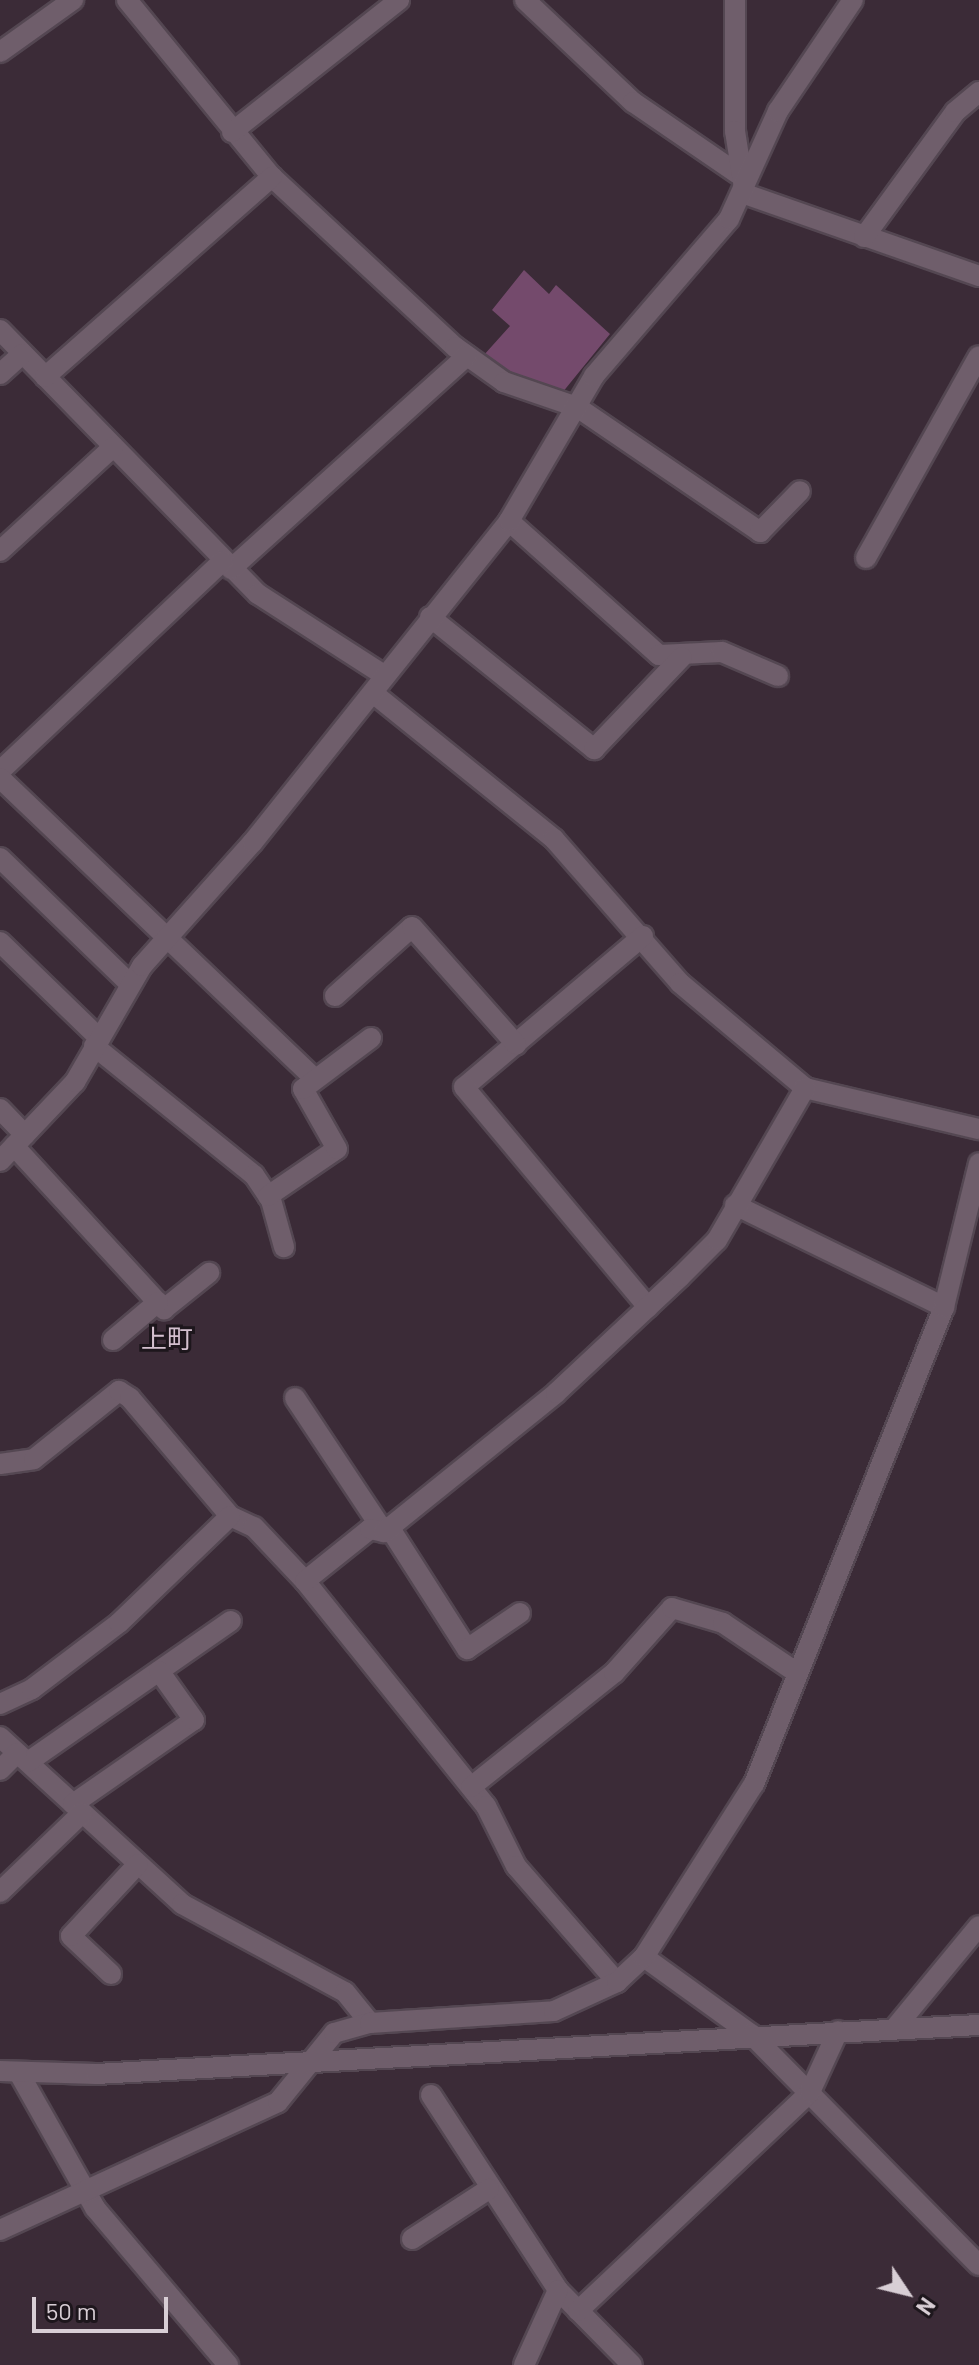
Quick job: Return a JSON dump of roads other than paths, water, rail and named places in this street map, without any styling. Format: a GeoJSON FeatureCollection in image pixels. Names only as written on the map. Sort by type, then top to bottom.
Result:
{"type":"FeatureCollection","features":[{"type":"Feature","properties":{"kind":"street"},"geometry":{"type":"LineString","coordinates":[[0,52],[73,0]]}},
{"type":"Feature","properties":{"kind":"street"},"geometry":{"type":"LineString","coordinates":[[127,0],[232,132],[272,177],[467,356],[504,382],[577,407],[760,532],[800,491]]}},
{"type":"Feature","properties":{"kind":"street"},"geometry":{"type":"LineString","coordinates":[[232,132],[399,0]]}},
{"type":"Feature","properties":{"kind":"street"},"geometry":{"type":"LineString","coordinates":[[525,0],[633,102],[738,174]]}},
{"type":"Feature","properties":{"kind":"street"},"geometry":{"type":"LineString","coordinates":[[735,0],[738,174],[745,194]]}},
{"type":"Feature","properties":{"kind":"street"},"geometry":{"type":"LineString","coordinates":[[13,1147],[75,1082],[129,983],[166,936],[379,685],[509,521],[577,407],[633,322],[701,254],[745,194],[778,111],[853,0]]}},
{"type":"Feature","properties":{"kind":"street"},"geometry":{"type":"LineString","coordinates":[[864,237],[955,112],[979,92]]}},
{"type":"Feature","properties":{"kind":"street"},"geometry":{"type":"LineString","coordinates":[[45,377],[272,177]]}},
{"type":"Feature","properties":{"kind":"street"},"geometry":{"type":"LineString","coordinates":[[745,194],[979,276]]}},
{"type":"Feature","properties":{"kind":"street"},"geometry":{"type":"LineString","coordinates":[[0,330],[227,565],[379,685],[554,839],[643,936],[680,983],[805,1088],[979,1129]]}},
{"type":"Feature","properties":{"kind":"street"},"geometry":{"type":"LineString","coordinates":[[0,374],[22,354]]}},
{"type":"Feature","properties":{"kind":"street"},"geometry":{"type":"LineString","coordinates":[[0,771],[227,565],[467,356]]}},
{"type":"Feature","properties":{"kind":"street"},"geometry":{"type":"LineString","coordinates":[[866,558],[979,356]]}},
{"type":"Feature","properties":{"kind":"street"},"geometry":{"type":"LineString","coordinates":[[0,551],[113,447]]}},
{"type":"Feature","properties":{"kind":"street"},"geometry":{"type":"LineString","coordinates":[[509,521],[659,655],[682,657],[722,652],[778,676]]}},
{"type":"Feature","properties":{"kind":"street"},"geometry":{"type":"LineString","coordinates":[[430,617],[594,749],[682,657]]}},
{"type":"Feature","properties":{"kind":"street"},"geometry":{"type":"LineString","coordinates":[[0,778],[315,1079]]}},
{"type":"Feature","properties":{"kind":"street"},"geometry":{"type":"LineString","coordinates":[[0,858],[129,983]]}},
{"type":"Feature","properties":{"kind":"street"},"geometry":{"type":"LineString","coordinates":[[335,996],[412,927],[516,1044]]}},
{"type":"Feature","properties":{"kind":"street"},"geometry":{"type":"LineString","coordinates":[[643,936],[464,1087],[648,1307]]}},
{"type":"Feature","properties":{"kind":"street"},"geometry":{"type":"LineString","coordinates":[[0,942],[96,1041],[204,1130],[268,1196],[284,1247]]}},
{"type":"Feature","properties":{"kind":"street"},"geometry":{"type":"LineString","coordinates":[[268,1196],[337,1149],[301,1097],[315,1079],[371,1038]]}},
{"type":"Feature","properties":{"kind":"street"},"geometry":{"type":"LineString","coordinates":[[305,1581],[370,1529],[387,1530],[648,1307],[717,1240],[805,1088]]}},
{"type":"Feature","properties":{"kind":"street"},"geometry":{"type":"LineString","coordinates":[[0,1109],[13,1147],[164,1309],[209,1273]]}},
{"type":"Feature","properties":{"kind":"street"},"geometry":{"type":"LineString","coordinates":[[0,2230],[278,2102],[308,2061],[334,2033],[370,2023],[554,2011],[617,1982],[644,1957],[754,1784],[796,1672],[944,1307],[979,1163]]}},
{"type":"Feature","properties":{"kind":"street"},"geometry":{"type":"LineString","coordinates":[[735,1205],[944,1307]]}},
{"type":"Feature","properties":{"kind":"street"},"geometry":{"type":"LineString","coordinates":[[113,1340],[158,1302]]}},
{"type":"Feature","properties":{"kind":"street"},"geometry":{"type":"LineString","coordinates":[[0,1464],[34,1459],[119,1391],[230,1516],[254,1527],[305,1581],[471,1787],[516,1866],[617,1982]]}},
{"type":"Feature","properties":{"kind":"street"},"geometry":{"type":"LineString","coordinates":[[295,1398],[467,1649],[520,1613]]}},
{"type":"Feature","properties":{"kind":"street"},"geometry":{"type":"LineString","coordinates":[[0,1704],[96,1642],[230,1516]]}},
{"type":"Feature","properties":{"kind":"street"},"geometry":{"type":"LineString","coordinates":[[471,1787],[614,1673],[672,1608],[723,1623],[796,1672]]}},
{"type":"Feature","properties":{"kind":"street"},"geometry":{"type":"LineString","coordinates":[[0,1770],[159,1671],[231,1621]]}},
{"type":"Feature","properties":{"kind":"street"},"geometry":{"type":"LineString","coordinates":[[0,1892],[78,1808],[194,1720],[159,1671]]}},
{"type":"Feature","properties":{"kind":"street"},"geometry":{"type":"LineString","coordinates":[[0,1737],[182,1904],[345,1992],[370,2023]]}},
{"type":"Feature","properties":{"kind":"street"},"geometry":{"type":"LineString","coordinates":[[111,1974],[71,1936],[138,1864]]}},
{"type":"Feature","properties":{"kind":"street"},"geometry":{"type":"LineString","coordinates":[[895,2028],[979,1926]]}},
{"type":"Feature","properties":{"kind":"street"},"geometry":{"type":"LineString","coordinates":[[644,1957],[752,2035],[979,2265]]}},
{"type":"Feature","properties":{"kind":"street"},"geometry":{"type":"LineString","coordinates":[[9,2072],[308,2061],[979,2025]]}},
{"type":"Feature","properties":{"kind":"street"},"geometry":{"type":"LineString","coordinates":[[578,2311],[810,2092],[838,2031]]}},
{"type":"Feature","properties":{"kind":"street"},"geometry":{"type":"LineString","coordinates":[[9,2072],[88,2190],[95,2208],[228,2365]]}},
{"type":"Feature","properties":{"kind":"street"},"geometry":{"type":"LineString","coordinates":[[431,2095],[489,2189],[558,2290],[632,2365]]}},
{"type":"Feature","properties":{"kind":"street"},"geometry":{"type":"LineString","coordinates":[[412,2239],[489,2189]]}},
{"type":"Feature","properties":{"kind":"street"},"geometry":{"type":"LineString","coordinates":[[524,2365],[558,2290]]}},
{"type":"Feature","properties":{"kind":"district","name":"上町"},"geometry":{"type":"Point","coordinates":[167,1338]}}]}
